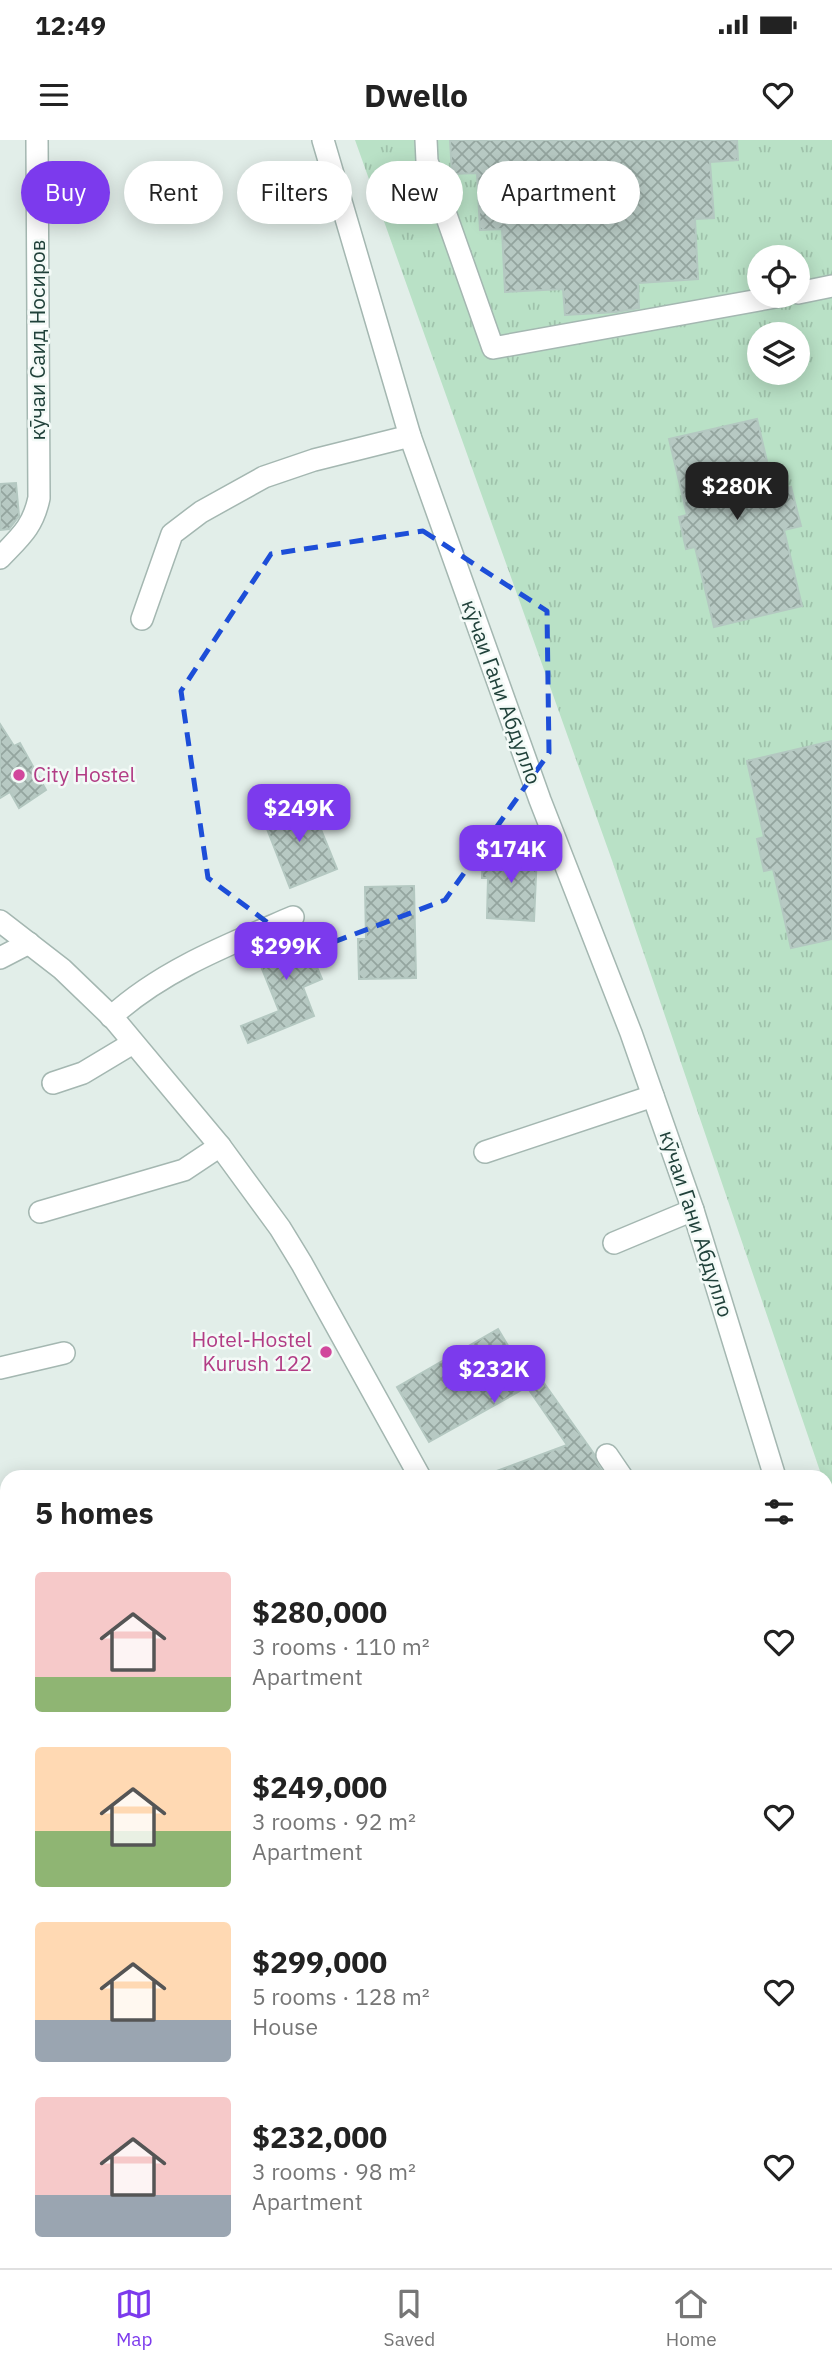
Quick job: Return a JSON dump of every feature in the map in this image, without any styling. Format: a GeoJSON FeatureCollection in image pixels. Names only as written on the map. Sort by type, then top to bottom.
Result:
{"type":"FeatureCollection","features":[{"type":"Feature","properties":{"kind":"street","name":"кӯчаи Саид Носиров"},"geometry":{"type":"LineString","coordinates":[[0,558],[29,528],[39,498],[37,140]]}},
{"type":"Feature","properties":{"kind":"street","name":"кӯчаи Гани Абдулло"},"geometry":{"type":"LineString","coordinates":[[323,140],[410,436],[540,800],[653,1096],[693,1210],[773,1470]]}},
{"type":"Feature","properties":{"kind":"street"},"geometry":{"type":"LineString","coordinates":[[426,140],[427,161],[493,348],[747,302]]}},
{"type":"Feature","properties":{"kind":"street"},"geometry":{"type":"LineString","coordinates":[[810,291],[832,286]]}},
{"type":"Feature","properties":{"kind":"street"},"geometry":{"type":"LineString","coordinates":[[142,619],[169,541],[176,531],[201,512],[264,477],[314,460],[410,436]]}},
{"type":"Feature","properties":{"kind":"street"},"geometry":{"type":"LineString","coordinates":[[111,1017],[133,997],[176,972],[232,943],[293,917]]}},
{"type":"Feature","properties":{"kind":"street"},"geometry":{"type":"LineString","coordinates":[[0,921],[62,970],[111,1017],[220,1146],[280,1228],[302,1264],[416,1470]]}},
{"type":"Feature","properties":{"kind":"street"},"geometry":{"type":"LineString","coordinates":[[0,958],[29,943]]}},
{"type":"Feature","properties":{"kind":"street"},"geometry":{"type":"LineString","coordinates":[[53,1083],[83,1073],[133,1043]]}},
{"type":"Feature","properties":{"kind":"street"},"geometry":{"type":"LineString","coordinates":[[485,1152],[653,1096]]}},
{"type":"Feature","properties":{"kind":"street"},"geometry":{"type":"LineString","coordinates":[[40,1212],[184,1170],[220,1146]]}},
{"type":"Feature","properties":{"kind":"street"},"geometry":{"type":"LineString","coordinates":[[614,1243],[693,1210]]}},
{"type":"Feature","properties":{"kind":"street"},"geometry":{"type":"LineString","coordinates":[[0,1368],[64,1353]]}},
{"type":"Feature","properties":{"kind":"street"},"geometry":{"type":"LineString","coordinates":[[607,1455],[617,1470]]}},
{"type":"Feature","properties":{"kind":"highlighted area"},"geometry":{"type":"Polygon","coordinates":[[[423,531],[547,611],[549,753],[445,900],[307,952],[208,878],[181,691],[271,554],[423,531]]]}},
{"type":"Feature","properties":{"kind":"green space"},"geometry":{"type":"Polygon","coordinates":[[[355,140],[832,140],[832,1470],[820,1470],[614,866],[385,224],[463,224],[463,161],[366,161],[366,171],[355,140]]]}},
{"type":"Feature","properties":{"kind":"building"},"geometry":{"type":"Polygon","coordinates":[[[450,140],[737,140],[738,160],[710,162],[714,218],[695,219],[698,279],[638,283],[639,308],[565,315],[563,289],[505,292],[502,229],[480,230],[480,224],[640,224],[640,161],[477,161],[477,173],[463,174],[463,161],[451,161],[450,140]]]}},
{"type":"Feature","properties":{"kind":"building"},"geometry":{"type":"Polygon","coordinates":[[[757,419],[774,491],[791,487],[801,526],[784,530],[802,606],[714,627],[695,547],[686,549],[679,517],[687,515],[669,439],[757,419]]]}},
{"type":"Feature","properties":{"kind":"building"},"geometry":{"type":"Polygon","coordinates":[[[16,483],[19,516],[9,529],[0,530],[0,484],[16,483]]]}},
{"type":"Feature","properties":{"kind":"building","name":"City Hostel"},"geometry":{"type":"Polygon","coordinates":[[[0,724],[14,746],[20,743],[46,790],[19,808],[10,792],[0,798],[0,724]]]}},
{"type":"Feature","properties":{"kind":"building"},"geometry":{"type":"Polygon","coordinates":[[[832,741],[832,939],[791,948],[773,869],[764,871],[757,839],[764,837],[747,761],[832,741]]]}},
{"type":"Feature","properties":{"kind":"building"},"geometry":{"type":"Polygon","coordinates":[[[289,805],[292,813],[311,805],[337,869],[290,888],[262,816],[289,805]]]}},
{"type":"Feature","properties":{"kind":"building"},"geometry":{"type":"Polygon","coordinates":[[[483,851],[537,853],[534,921],[487,918],[488,878],[482,878],[483,851]]]}},
{"type":"Feature","properties":{"kind":"building"},"geometry":{"type":"Polygon","coordinates":[[[414,886],[416,978],[359,979],[358,939],[366,939],[365,887],[414,886]]]}},
{"type":"Feature","properties":{"kind":"building"},"geometry":{"type":"Polygon","coordinates":[[[303,929],[305,935],[314,931],[320,947],[310,951],[322,979],[303,987],[314,1016],[248,1043],[241,1026],[279,1011],[254,949],[303,929]]]}},
{"type":"Feature","properties":{"kind":"building"},"geometry":{"type":"Polygon","coordinates":[[[498,1329],[525,1374],[534,1369],[594,1454],[601,1470],[500,1470],[567,1445],[527,1387],[429,1442],[397,1387],[498,1329]]]}},
{"type":"Feature","properties":{"kind":"place","name":"City Hostel"},"geometry":{"type":"Point","coordinates":[19,775]}},
{"type":"Feature","properties":{"kind":"place","name":"Hotel-Hostel Kurush 122"},"geometry":{"type":"Point","coordinates":[326,1352]}}]}
